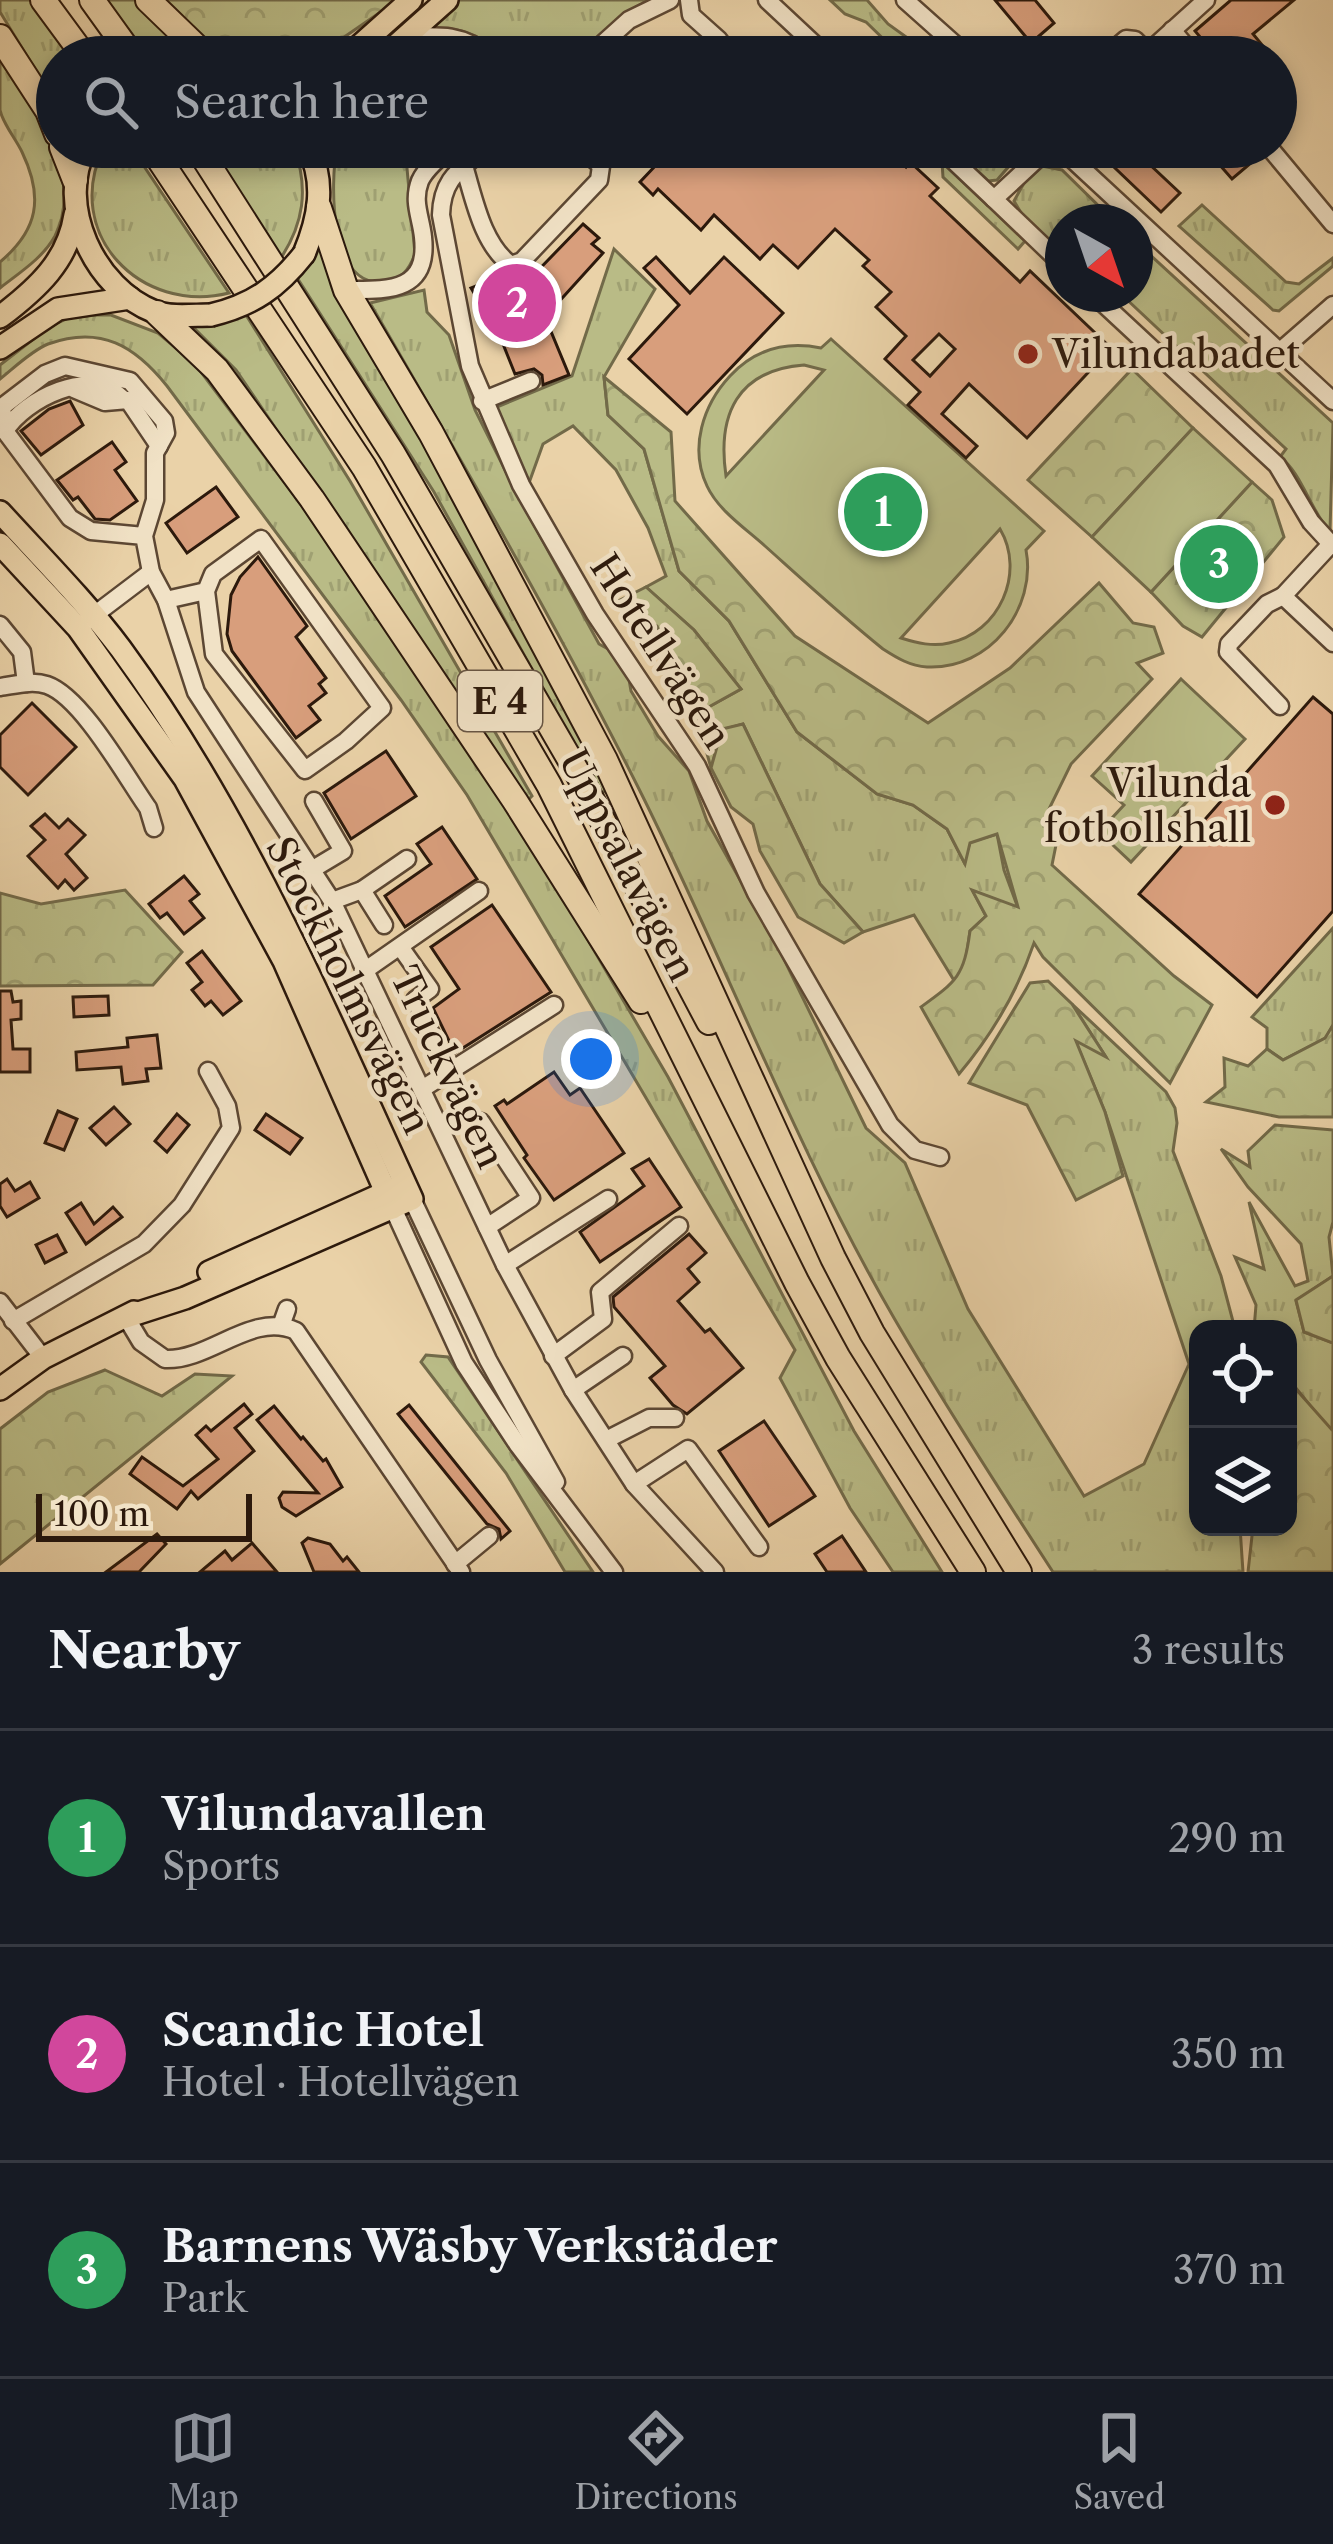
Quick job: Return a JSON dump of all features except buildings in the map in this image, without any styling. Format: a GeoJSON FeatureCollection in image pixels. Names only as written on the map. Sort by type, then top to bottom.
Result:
{"type":"FeatureCollection","features":[{"type":"Feature","properties":{"kind":"highway"},"geometry":{"type":"LineString","coordinates":[[43,0],[70,36]]}},
{"type":"Feature","properties":{"kind":"highway"},"geometry":{"type":"LineString","coordinates":[[92,0],[118,36]]}},
{"type":"Feature","properties":{"kind":"highway"},"geometry":{"type":"LineString","coordinates":[[148,0],[185,36]]}},
{"type":"Feature","properties":{"kind":"highway"},"geometry":{"type":"LineString","coordinates":[[0,37],[36,94]]}},
{"type":"Feature","properties":{"kind":"highway"},"geometry":{"type":"LineString","coordinates":[[68,168],[75,193]]}},
{"type":"Feature","properties":{"kind":"highway","name":"Uppsalavägen"},"geometry":{"type":"LineString","coordinates":[[168,168],[364,467],[549,785],[797,1283],[838,1358],[973,1572]]}},
{"type":"Feature","properties":{"kind":"highway","name":"Uppsalavägen"},"geometry":{"type":"LineString","coordinates":[[210,168],[393,454],[576,770],[833,1258]]}},
{"type":"Feature","properties":{"kind":"highway"},"geometry":{"type":"LineString","coordinates":[[319,208],[346,290],[431,433],[605,760],[833,1258]]}},
{"type":"Feature","properties":{"kind":"highway"},"geometry":{"type":"LineString","coordinates":[[157,313],[217,370],[515,801],[654,1021],[797,1283]]}},
{"type":"Feature","properties":{"kind":"highway","name":"E 4"},"geometry":{"type":"LineString","coordinates":[[833,1258],[872,1333],[1017,1569]]}},
{"type":"Feature","properties":{"kind":"main road"},"geometry":{"type":"LineString","coordinates":[[371,36],[412,0]]}},
{"type":"Feature","properties":{"kind":"main road"},"geometry":{"type":"LineString","coordinates":[[407,36],[448,0]]}},
{"type":"Feature","properties":{"kind":"main road"},"geometry":{"type":"LineString","coordinates":[[0,316],[61,260],[71,238],[81,168]]}},
{"type":"Feature","properties":{"kind":"main road"},"geometry":{"type":"LineString","coordinates":[[75,193],[86,242],[130,298],[157,313],[211,315],[260,298],[304,254],[319,208],[317,168]]}},
{"type":"Feature","properties":{"kind":"main road"},"geometry":{"type":"LineString","coordinates":[[0,348],[58,309],[130,298]]}},
{"type":"Feature","properties":{"kind":"main road","name":"Stockholmsvägen"},"geometry":{"type":"LineString","coordinates":[[0,512],[87,621],[146,684],[243,845],[292,941],[399,1196]]}},
{"type":"Feature","properties":{"kind":"main road","name":"Stockholmsvägen"},"geometry":{"type":"LineString","coordinates":[[0,544],[87,621],[229,855],[399,1196]]}},
{"type":"Feature","properties":{"kind":"main road","name":"Stockholmsvägen"},"geometry":{"type":"LineString","coordinates":[[342,1212],[367,1176],[348,1101]]}},
{"type":"Feature","properties":{"kind":"main road"},"geometry":{"type":"LineString","coordinates":[[0,1389],[43,1358],[179,1285],[342,1212],[399,1196]]}},
{"type":"Feature","properties":{"kind":"main road"},"geometry":{"type":"LineString","coordinates":[[126,1317],[184,1298],[399,1196]]}},
{"type":"Feature","properties":{"kind":"street"},"geometry":{"type":"LineString","coordinates":[[611,36],[629,20],[670,0]]}},
{"type":"Feature","properties":{"kind":"street"},"geometry":{"type":"LineString","coordinates":[[688,0],[691,15],[715,36]]}},
{"type":"Feature","properties":{"kind":"street"},"geometry":{"type":"LineString","coordinates":[[767,0],[806,36]]}},
{"type":"Feature","properties":{"kind":"street"},"geometry":{"type":"LineString","coordinates":[[905,0],[947,36]]}},
{"type":"Feature","properties":{"kind":"street"},"geometry":{"type":"LineString","coordinates":[[920,0],[936,25]]}},
{"type":"Feature","properties":{"kind":"street"},"geometry":{"type":"LineString","coordinates":[[1165,36],[1206,0]]}},
{"type":"Feature","properties":{"kind":"street"},"geometry":{"type":"LineString","coordinates":[[1172,29],[1178,36]]}},
{"type":"Feature","properties":{"kind":"street"},"geometry":{"type":"LineString","coordinates":[[346,290],[388,290],[414,276],[422,258],[423,237],[415,203],[421,179],[432,168]]}},
{"type":"Feature","properties":{"kind":"street","name":"Hotellvägen"},"geometry":{"type":"LineString","coordinates":[[462,168],[442,194],[441,215],[470,366],[521,485],[595,614],[698,766],[756,893],[890,1125],[915,1150],[940,1156]]}},
{"type":"Feature","properties":{"kind":"street"},"geometry":{"type":"LineString","coordinates":[[465,168],[480,219],[500,257],[511,265],[522,261],[599,181],[601,168]]}},
{"type":"Feature","properties":{"kind":"street"},"geometry":{"type":"LineString","coordinates":[[961,168],[1045,248]]}},
{"type":"Feature","properties":{"kind":"street"},"geometry":{"type":"LineString","coordinates":[[994,199],[1027,168]]}},
{"type":"Feature","properties":{"kind":"street"},"geometry":{"type":"LineString","coordinates":[[1082,168],[1333,401]]}},
{"type":"Feature","properties":{"kind":"street"},"geometry":{"type":"LineString","coordinates":[[1286,168],[1333,224]]}},
{"type":"Feature","properties":{"kind":"street"},"geometry":{"type":"LineString","coordinates":[[1278,353],[1333,305]]}},
{"type":"Feature","properties":{"kind":"street"},"geometry":{"type":"LineString","coordinates":[[1112,312],[1277,465],[1311,523],[1332,545],[1229,644],[1228,652],[1280,706]]}},
{"type":"Feature","properties":{"kind":"street"},"geometry":{"type":"LineString","coordinates":[[65,366],[130,381],[164,421],[166,433],[159,446],[155,500],[145,536],[91,531],[70,518],[5,431],[2,406],[45,374],[65,366]]}},
{"type":"Feature","properties":{"kind":"street"},"geometry":{"type":"LineString","coordinates":[[482,401],[531,381]]}},
{"type":"Feature","properties":{"kind":"street"},"geometry":{"type":"LineString","coordinates":[[5,431],[35,404],[74,389],[105,402],[122,398],[134,406],[159,446]]}},
{"type":"Feature","properties":{"kind":"street","name":"Truckvägen"},"geometry":{"type":"LineString","coordinates":[[145,536],[152,572],[196,692],[332,902],[505,1265],[554,1356],[634,1484],[715,1572]]}},
{"type":"Feature","properties":{"kind":"street"},"geometry":{"type":"LineString","coordinates":[[260,539],[382,708],[304,770],[214,654],[206,591],[213,574],[260,539]]}},
{"type":"Feature","properties":{"kind":"street"},"geometry":{"type":"LineString","coordinates":[[87,621],[152,572]]}},
{"type":"Feature","properties":{"kind":"street"},"geometry":{"type":"LineString","coordinates":[[166,600],[206,591]]}},
{"type":"Feature","properties":{"kind":"street"},"geometry":{"type":"LineString","coordinates":[[1283,596],[1333,644]]}},
{"type":"Feature","properties":{"kind":"street"},"geometry":{"type":"LineString","coordinates":[[0,626],[22,652],[26,683]]}},
{"type":"Feature","properties":{"kind":"street"},"geometry":{"type":"LineString","coordinates":[[0,687],[48,685],[74,704],[148,808],[154,827]]}},
{"type":"Feature","properties":{"kind":"street"},"geometry":{"type":"LineString","coordinates":[[313,869],[343,851],[314,801]]}},
{"type":"Feature","properties":{"kind":"street"},"geometry":{"type":"LineString","coordinates":[[332,902],[362,890],[407,860]]}},
{"type":"Feature","properties":{"kind":"street"},"geometry":{"type":"LineString","coordinates":[[362,890],[384,925]]}},
{"type":"Feature","properties":{"kind":"street"},"geometry":{"type":"LineString","coordinates":[[367,969],[479,891]]}},
{"type":"Feature","properties":{"kind":"street"},"geometry":{"type":"LineString","coordinates":[[401,948],[430,989],[415,1000],[449,1072]]}},
{"type":"Feature","properties":{"kind":"street"},"geometry":{"type":"LineString","coordinates":[[422,1089],[554,1005]]}},
{"type":"Feature","properties":{"kind":"street"},"geometry":{"type":"LineString","coordinates":[[13,1321],[144,1244],[182,1205],[231,1128],[208,1071]]}},
{"type":"Feature","properties":{"kind":"street"},"geometry":{"type":"LineString","coordinates":[[481,1122],[531,1198],[487,1227]]}},
{"type":"Feature","properties":{"kind":"street","name":"Stockholmsvägen"},"geometry":{"type":"LineString","coordinates":[[399,1196],[464,1363],[518,1445],[614,1572]]}},
{"type":"Feature","properties":{"kind":"street"},"geometry":{"type":"LineString","coordinates":[[505,1265],[608,1198]]}},
{"type":"Feature","properties":{"kind":"street"},"geometry":{"type":"LineString","coordinates":[[554,1356],[603,1319],[600,1292],[679,1226]]}},
{"type":"Feature","properties":{"kind":"street"},"geometry":{"type":"LineString","coordinates":[[0,1302],[43,1358]]}},
{"type":"Feature","properties":{"kind":"street"},"geometry":{"type":"LineString","coordinates":[[126,1317],[141,1342],[164,1359],[196,1356],[284,1317],[458,1568],[489,1536]]}},
{"type":"Feature","properties":{"kind":"street"},"geometry":{"type":"LineString","coordinates":[[573,1390],[623,1356]]}},
{"type":"Feature","properties":{"kind":"street"},"geometry":{"type":"LineString","coordinates":[[606,1440],[649,1418],[675,1418]]}},
{"type":"Feature","properties":{"kind":"street"},"geometry":{"type":"LineString","coordinates":[[634,1484],[688,1449],[759,1547]]}},
{"type":"Feature","properties":{"kind":"green space"},"geometry":{"type":"Polygon","coordinates":[[[0,0],[30,0],[57,36],[36,36],[36,71],[0,12],[0,0]]]}},
{"type":"Feature","properties":{"kind":"green space"},"geometry":{"type":"Polygon","coordinates":[[[105,0],[137,0],[170,36],[130,36],[105,0]]]}},
{"type":"Feature","properties":{"kind":"green space"},"geometry":{"type":"Polygon","coordinates":[[[163,0],[398,0],[346,36],[202,36],[163,0]]]}},
{"type":"Feature","properties":{"kind":"green space"},"geometry":{"type":"Polygon","coordinates":[[[455,0],[649,0],[600,36],[424,31],[455,0]]]}},
{"type":"Feature","properties":{"kind":"green space"},"geometry":{"type":"Polygon","coordinates":[[[830,0],[867,0],[905,36],[880,36],[866,22],[845,14],[830,0]]]}},
{"type":"Feature","properties":{"kind":"green space"},"geometry":{"type":"Polygon","coordinates":[[[0,53],[36,111],[36,168],[60,168],[64,188],[63,213],[50,244],[0,288],[0,262],[23,238],[35,199],[29,169],[0,110],[0,53]]]}},
{"type":"Feature","properties":{"kind":"green space"},"geometry":{"type":"Polygon","coordinates":[[[97,168],[145,168],[229,293],[197,297],[166,292],[117,261],[101,237],[93,210],[97,168]]]}},
{"type":"Feature","properties":{"kind":"green space"},"geometry":{"type":"Polygon","coordinates":[[[216,168],[300,168],[299,220],[279,261],[216,168]]]}},
{"type":"Feature","properties":{"kind":"green space"},"geometry":{"type":"Polygon","coordinates":[[[335,168],[407,168],[415,254],[399,277],[382,282],[365,279],[352,268],[337,230],[335,168]]]}},
{"type":"Feature","properties":{"kind":"green space"},"geometry":{"type":"Polygon","coordinates":[[[942,168],[948,168],[1025,241],[1018,249],[943,177],[942,168]]]}},
{"type":"Feature","properties":{"kind":"green space"},"geometry":{"type":"Polygon","coordinates":[[[974,168],[1007,168],[997,180],[988,181],[974,168]]]}},
{"type":"Feature","properties":{"kind":"green space"},"geometry":{"type":"Polygon","coordinates":[[[1040,168],[1052,168],[1062,170],[1097,204],[1045,204],[1045,237],[1014,201],[1040,168]]]}},
{"type":"Feature","properties":{"kind":"green space"},"geometry":{"type":"Polygon","coordinates":[[[1202,205],[1286,282],[1299,284],[1333,258],[1333,266],[1279,311],[1273,310],[1179,226],[1202,205]]]}},
{"type":"Feature","properties":{"kind":"green space"},"geometry":{"type":"Polygon","coordinates":[[[319,240],[608,789],[601,794],[434,492],[296,276],[319,240]]]}},
{"type":"Feature","properties":{"kind":"green space"},"geometry":{"type":"Polygon","coordinates":[[[614,249],[655,289],[604,377],[608,415],[644,449],[679,571],[729,621],[797,732],[877,794],[913,805],[947,829],[964,862],[970,842],[997,834],[1018,908],[973,891],[986,916],[970,931],[965,965],[955,982],[914,915],[863,932],[820,884],[743,724],[722,730],[711,768],[696,714],[741,689],[694,630],[646,587],[666,576],[648,528],[616,470],[573,426],[543,444],[529,483],[492,409],[572,376],[614,249]]]}},
{"type":"Feature","properties":{"kind":"green space"},"geometry":{"type":"Polygon","coordinates":[[[1153,258],[1333,423],[1330,532],[1280,457],[1286,449],[1140,312],[1153,312],[1153,258]]]}},
{"type":"Feature","properties":{"kind":"green space"},"geometry":{"type":"Polygon","coordinates":[[[424,290],[427,312],[449,335],[475,410],[599,644],[628,674],[631,691],[658,736],[689,771],[707,821],[780,951],[866,1128],[905,1163],[968,1309],[1084,1496],[1144,1464],[1189,1364],[1189,1536],[1241,1536],[1243,1572],[1053,1572],[859,1255],[610,732],[370,303],[424,290]]]}},
{"type":"Feature","properties":{"kind":"green space"},"geometry":{"type":"Polygon","coordinates":[[[75,315],[111,315],[158,333],[195,364],[305,510],[464,742],[578,923],[668,1077],[854,1431],[942,1572],[893,1572],[850,1508],[780,1378],[795,1350],[467,795],[167,386],[129,350],[101,338],[84,337],[42,347],[0,379],[0,365],[49,327],[75,315]]]}},
{"type":"Feature","properties":{"kind":"green space"},"geometry":{"type":"Polygon","coordinates":[[[246,315],[350,481],[532,796],[528,800],[236,370],[192,326],[246,315]]]}},
{"type":"Feature","properties":{"kind":"green space"},"geometry":{"type":"Polygon","coordinates":[[[831,339],[1044,531],[1026,550],[1024,593],[1016,613],[989,647],[971,658],[927,667],[883,649],[733,518],[707,486],[699,442],[712,400],[730,376],[772,349],[821,348],[831,339]],[[804,365],[762,376],[736,400],[725,434],[726,476],[824,370],[804,365]],[[1000,529],[901,638],[949,643],[967,637],[994,614],[1003,599],[1010,564],[1000,529]]]}},
{"type":"Feature","properties":{"kind":"green space"},"geometry":{"type":"Polygon","coordinates":[[[1132,369],[1193,428],[1092,537],[1028,480],[1132,369]]]}},
{"type":"Feature","properties":{"kind":"green space"},"geometry":{"type":"Polygon","coordinates":[[[604,377],[671,432],[675,501],[795,636],[928,723],[1010,668],[1099,583],[1133,623],[1154,627],[1163,653],[1137,663],[1152,679],[1071,764],[1048,811],[1060,825],[1052,865],[1212,1005],[1170,1083],[1034,943],[1002,1012],[959,1074],[921,1007],[957,976],[970,931],[986,916],[972,890],[1018,907],[997,834],[970,843],[965,864],[947,829],[913,805],[877,794],[797,732],[729,621],[679,571],[644,449],[608,415],[604,377]]]}},
{"type":"Feature","properties":{"kind":"green space"},"geometry":{"type":"Polygon","coordinates":[[[1193,428],[1252,482],[1151,592],[1092,537],[1193,428]]]}},
{"type":"Feature","properties":{"kind":"green space"},"geometry":{"type":"Polygon","coordinates":[[[1252,482],[1272,500],[1284,537],[1202,637],[1183,626],[1151,592],[1252,482]]]}},
{"type":"Feature","properties":{"kind":"green space"},"geometry":{"type":"Polygon","coordinates":[[[646,587],[694,630],[741,689],[696,714],[657,626],[616,602],[646,587]]]}},
{"type":"Feature","properties":{"kind":"green space"},"geometry":{"type":"Polygon","coordinates":[[[1181,679],[1245,739],[1131,862],[1099,832],[1124,805],[1092,776],[1181,679]]]}},
{"type":"Feature","properties":{"kind":"green space"},"geometry":{"type":"Polygon","coordinates":[[[743,724],[820,884],[863,932],[844,943],[798,917],[760,851],[753,824],[731,807],[711,768],[722,729],[743,724]]]}},
{"type":"Feature","properties":{"kind":"green space"},"geometry":{"type":"Polygon","coordinates":[[[125,890],[182,952],[153,985],[0,986],[0,893],[41,904],[125,890]]]}},
{"type":"Feature","properties":{"kind":"green space"},"geometry":{"type":"Polygon","coordinates":[[[1333,928],[1333,1025],[1326,1038],[1283,1060],[1267,1049],[1267,1028],[1252,1017],[1333,928]]]}},
{"type":"Feature","properties":{"kind":"green space"},"geometry":{"type":"Polygon","coordinates":[[[1048,981],[1072,1004],[1106,1057],[1076,1041],[1105,1112],[1123,1176],[1076,1200],[1027,1105],[969,1083],[1030,983],[1048,981]]]}},
{"type":"Feature","properties":{"kind":"green space"},"geometry":{"type":"Polygon","coordinates":[[[1072,1004],[1166,1092],[1175,1108],[1173,1151],[1221,1276],[1233,1320],[1189,1320],[1189,1364],[1105,1112],[1075,1040],[1104,1054],[1072,1004]]]}},
{"type":"Feature","properties":{"kind":"green space"},"geometry":{"type":"Polygon","coordinates":[[[1333,1025],[1333,1117],[1279,1117],[1206,1102],[1225,1087],[1224,1058],[1248,1066],[1267,1049],[1283,1060],[1325,1038],[1333,1025]]]}},
{"type":"Feature","properties":{"kind":"green space"},"geometry":{"type":"Polygon","coordinates":[[[1275,1125],[1333,1130],[1329,1237],[1333,1276],[1296,1301],[1304,1332],[1333,1343],[1332,1433],[1297,1389],[1297,1320],[1255,1320],[1256,1305],[1235,1257],[1264,1269],[1249,1202],[1295,1286],[1308,1281],[1301,1244],[1248,1187],[1221,1149],[1250,1167],[1248,1151],[1275,1125]]]}},
{"type":"Feature","properties":{"kind":"green space"},"geometry":{"type":"Polygon","coordinates":[[[1333,1276],[1333,1343],[1304,1332],[1296,1300],[1333,1276]]]}},
{"type":"Feature","properties":{"kind":"green space"},"geometry":{"type":"Polygon","coordinates":[[[426,1355],[448,1357],[593,1572],[565,1572],[506,1473],[421,1362],[426,1355]]]}},
{"type":"Feature","properties":{"kind":"green space"},"geometry":{"type":"Polygon","coordinates":[[[105,1370],[162,1396],[195,1374],[232,1376],[0,1564],[0,1429],[48,1392],[105,1370]]]}},
{"type":"Feature","properties":{"kind":"green space"},"geometry":{"type":"Polygon","coordinates":[[[1297,1390],[1333,1431],[1333,1572],[1248,1572],[1252,1536],[1297,1536],[1297,1390]]]}},
{"type":"Feature","properties":{"kind":"place","name":"Scandic Hotel"},"geometry":{"type":"Point","coordinates":[517,303]}},
{"type":"Feature","properties":{"kind":"place","name":"Vilundabadet"},"geometry":{"type":"Point","coordinates":[1028,354]}},
{"type":"Feature","properties":{"kind":"place","name":"Vilundavallen"},"geometry":{"type":"Point","coordinates":[883,512]}},
{"type":"Feature","properties":{"kind":"place","name":"Barnens Wäsby Verkstäder"},"geometry":{"type":"Point","coordinates":[1219,564]}},
{"type":"Feature","properties":{"kind":"place","name":"Vilunda fotbollshall"},"geometry":{"type":"Point","coordinates":[1275,805]}}]}
